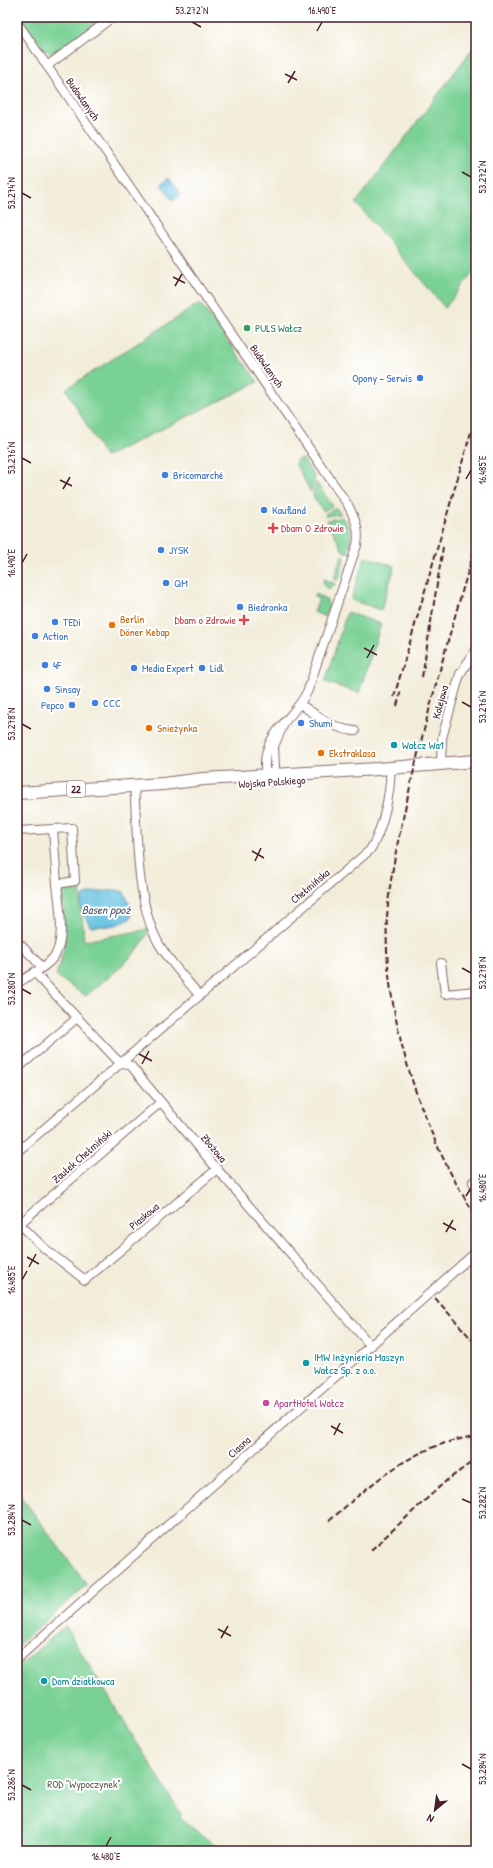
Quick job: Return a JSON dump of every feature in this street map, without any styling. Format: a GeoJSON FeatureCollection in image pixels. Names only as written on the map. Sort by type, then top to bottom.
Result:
{"type":"FeatureCollection","features":[{"type":"Feature","properties":{"kind":"main road","name":"Wojska Polskiego"},"geometry":{"type":"LineString","coordinates":[[17,793],[166,783],[179,786],[204,786],[296,774],[476,762]]}},
{"type":"Feature","properties":{"kind":"main road","name":"Wojska Polskiego"},"geometry":{"type":"LineString","coordinates":[[270,778],[321,779],[384,769]]}},
{"type":"Feature","properties":{"kind":"street"},"geometry":{"type":"LineString","coordinates":[[47,66],[113,17]]}},
{"type":"Feature","properties":{"kind":"street","name":"Budowlanych"},"geometry":{"type":"LineString","coordinates":[[17,22],[348,505],[357,523],[359,535],[357,545],[308,690],[300,704],[274,735],[265,751],[270,778]]}},
{"type":"Feature","properties":{"kind":"street","name":"Kolejowa"},"geometry":{"type":"LineString","coordinates":[[441,764],[442,738],[460,674],[476,650]]}},
{"type":"Feature","properties":{"kind":"street"},"geometry":{"type":"LineString","coordinates":[[300,704],[330,724],[342,729],[355,731]]}},
{"type":"Feature","properties":{"kind":"street","name":"Budowlanych"},"geometry":{"type":"LineString","coordinates":[[270,778],[274,760],[274,746],[283,726]]}},
{"type":"Feature","properties":{"kind":"street"},"geometry":{"type":"LineString","coordinates":[[274,760],[283,768],[296,774]]}},
{"type":"Feature","properties":{"kind":"street","name":"Chełmińska"},"geometry":{"type":"LineString","coordinates":[[122,1062],[370,850],[380,831],[390,783],[384,769]]}},
{"type":"Feature","properties":{"kind":"street"},"geometry":{"type":"LineString","coordinates":[[134,786],[141,877],[146,906],[152,926],[160,944],[199,995]]}},
{"type":"Feature","properties":{"kind":"street"},"geometry":{"type":"LineString","coordinates":[[17,831],[72,828],[75,881],[57,884]]}},
{"type":"Feature","properties":{"kind":"street"},"geometry":{"type":"LineString","coordinates":[[17,984],[52,959],[58,950],[61,941],[53,829]]}},
{"type":"Feature","properties":{"kind":"street"},"geometry":{"type":"LineString","coordinates":[[17,941],[42,967]]}},
{"type":"Feature","properties":{"kind":"street"},"geometry":{"type":"LineString","coordinates":[[441,963],[445,994],[476,991]]}},
{"type":"Feature","properties":{"kind":"street","name":"Zbożowa"},"geometry":{"type":"LineString","coordinates":[[34,972],[117,1060],[131,1066],[216,1168],[371,1346]]}},
{"type":"Feature","properties":{"kind":"street"},"geometry":{"type":"LineString","coordinates":[[17,1069],[77,1018]]}},
{"type":"Feature","properties":{"kind":"street"},"geometry":{"type":"LineString","coordinates":[[17,1152],[122,1062]]}},
{"type":"Feature","properties":{"kind":"street","name":"Zaułek Chełmiński"},"geometry":{"type":"LineString","coordinates":[[18,1223],[161,1102]]}},
{"type":"Feature","properties":{"kind":"street","name":"Piaskowa"},"geometry":{"type":"LineString","coordinates":[[18,1223],[44,1248],[85,1280],[216,1168]]}},
{"type":"Feature","properties":{"kind":"street"},"geometry":{"type":"LineString","coordinates":[[476,1180],[474,1182],[476,1190]]}},
{"type":"Feature","properties":{"kind":"street","name":"Ciasna"},"geometry":{"type":"LineString","coordinates":[[17,1659],[476,1252]]}},
{"type":"Feature","properties":{"kind":"green space"},"geometry":{"type":"Polygon","coordinates":[[[20,17],[104,17],[52,55],[39,45],[20,17]]]}},
{"type":"Feature","properties":{"kind":"green space"},"geometry":{"type":"Polygon","coordinates":[[[476,44],[476,269],[445,308],[356,203],[476,44]]]}},
{"type":"Feature","properties":{"kind":"green space"},"geometry":{"type":"Polygon","coordinates":[[[200,303],[258,382],[105,457],[66,389],[200,303]]]}},
{"type":"Feature","properties":{"kind":"green space"},"geometry":{"type":"Polygon","coordinates":[[[298,459],[303,459],[315,477],[311,492],[296,465],[296,461],[298,459]]]}},
{"type":"Feature","properties":{"kind":"green space"},"geometry":{"type":"Polygon","coordinates":[[[316,482],[333,506],[323,511],[313,496],[316,482]]]}},
{"type":"Feature","properties":{"kind":"green space"},"geometry":{"type":"Polygon","coordinates":[[[336,508],[341,514],[326,516],[325,514],[336,508]]]}},
{"type":"Feature","properties":{"kind":"green space"},"geometry":{"type":"Polygon","coordinates":[[[342,517],[351,534],[348,553],[343,551],[327,520],[342,517]]]}},
{"type":"Feature","properties":{"kind":"green space"},"geometry":{"type":"Polygon","coordinates":[[[342,555],[345,557],[339,579],[337,580],[334,579],[342,555]]]}},
{"type":"Feature","properties":{"kind":"green space"},"geometry":{"type":"Polygon","coordinates":[[[365,557],[395,566],[381,610],[351,600],[365,557]]]}},
{"type":"Feature","properties":{"kind":"green space"},"geometry":{"type":"Polygon","coordinates":[[[324,579],[336,584],[329,589],[323,585],[324,579]]]}},
{"type":"Feature","properties":{"kind":"green space"},"geometry":{"type":"Polygon","coordinates":[[[316,594],[326,599],[329,606],[325,617],[314,612],[319,599],[314,597],[316,594]]]}},
{"type":"Feature","properties":{"kind":"green space"},"geometry":{"type":"Polygon","coordinates":[[[347,612],[381,624],[359,693],[325,682],[347,612]]]}},
{"type":"Feature","properties":{"kind":"green space"},"geometry":{"type":"Polygon","coordinates":[[[80,888],[84,941],[149,929],[145,939],[131,957],[86,996],[56,976],[64,949],[65,938],[62,891],[80,888]]]}},
{"type":"Feature","properties":{"kind":"green space"},"geometry":{"type":"Polygon","coordinates":[[[17,1491],[87,1585],[17,1646],[17,1491]]]}},
{"type":"Feature","properties":{"kind":"green space","name":"ROD \"Wypoczynek\""},"geometry":{"type":"Polygon","coordinates":[[[65,1626],[181,1814],[180,1818],[222,1851],[17,1851],[17,1668],[65,1626]]]}},
{"type":"Feature","properties":{"kind":"water"},"geometry":{"type":"Polygon","coordinates":[[[169,178],[181,195],[173,201],[161,184],[169,178]]]}},
{"type":"Feature","properties":{"kind":"water","name":"Basen ppoż"},"geometry":{"type":"Polygon","coordinates":[[[118,890],[124,892],[127,898],[131,908],[131,918],[111,926],[90,926],[80,907],[83,896],[94,892],[118,890]]]}},
{"type":"Feature","properties":{"kind":"railway"},"geometry":{"type":"LineString","coordinates":[[394,697],[476,415]]}},
{"type":"Feature","properties":{"kind":"railway"},"geometry":{"type":"LineString","coordinates":[[476,544],[442,661],[412,778],[400,830],[387,917],[387,954],[391,993],[399,1033],[410,1073],[423,1112],[439,1149],[476,1216]]}},
{"type":"Feature","properties":{"kind":"railway"},"geometry":{"type":"LineString","coordinates":[[422,677],[443,547]]}},
{"type":"Feature","properties":{"kind":"railway"},"geometry":{"type":"LineString","coordinates":[[397,706],[401,690]]}},
{"type":"Feature","properties":{"kind":"railway"},"geometry":{"type":"LineString","coordinates":[[470,1275],[476,1282]]}},
{"type":"Feature","properties":{"kind":"railway"},"geometry":{"type":"LineString","coordinates":[[435,1298],[476,1344]]}},
{"type":"Feature","properties":{"kind":"railway"},"geometry":{"type":"LineString","coordinates":[[329,1521],[379,1479],[414,1456],[433,1447],[476,1436]]}},
{"type":"Feature","properties":{"kind":"railway"},"geometry":{"type":"LineString","coordinates":[[371,1550],[446,1481],[476,1459]]}},
{"type":"Feature","properties":{"kind":"place","name":"PULS Wałcz"},"geometry":{"type":"Point","coordinates":[247,328]}},
{"type":"Feature","properties":{"kind":"place","name":"Opony - Serwis"},"geometry":{"type":"Point","coordinates":[420,378]}},
{"type":"Feature","properties":{"kind":"place","name":"Bricomarché"},"geometry":{"type":"Point","coordinates":[165,475]}},
{"type":"Feature","properties":{"kind":"place","name":"Kaufland"},"geometry":{"type":"Point","coordinates":[264,510]}},
{"type":"Feature","properties":{"kind":"place","name":"Dbam O Zdrowie"},"geometry":{"type":"Point","coordinates":[273,528]}},
{"type":"Feature","properties":{"kind":"place","name":"JYSK"},"geometry":{"type":"Point","coordinates":[161,550]}},
{"type":"Feature","properties":{"kind":"place","name":"QM"},"geometry":{"type":"Point","coordinates":[166,583]}},
{"type":"Feature","properties":{"kind":"place","name":"Biedronka"},"geometry":{"type":"Point","coordinates":[240,607]}},
{"type":"Feature","properties":{"kind":"place","name":"Dbam o Zdrowie"},"geometry":{"type":"Point","coordinates":[244,620]}},
{"type":"Feature","properties":{"kind":"place","name":"TEDi"},"geometry":{"type":"Point","coordinates":[55,622]}},
{"type":"Feature","properties":{"kind":"place","name":"Berlin Döner Kebap"},"geometry":{"type":"Point","coordinates":[112,625]}},
{"type":"Feature","properties":{"kind":"place","name":"Action"},"geometry":{"type":"Point","coordinates":[35,636]}},
{"type":"Feature","properties":{"kind":"place","name":"4F"},"geometry":{"type":"Point","coordinates":[45,665]}},
{"type":"Feature","properties":{"kind":"place","name":"Media Expert"},"geometry":{"type":"Point","coordinates":[134,668]}},
{"type":"Feature","properties":{"kind":"place","name":"Lidl"},"geometry":{"type":"Point","coordinates":[202,668]}},
{"type":"Feature","properties":{"kind":"place","name":"Sinsay"},"geometry":{"type":"Point","coordinates":[47,689]}},
{"type":"Feature","properties":{"kind":"place","name":"CCC"},"geometry":{"type":"Point","coordinates":[95,703]}},
{"type":"Feature","properties":{"kind":"place","name":"Pepco"},"geometry":{"type":"Point","coordinates":[72,705]}},
{"type":"Feature","properties":{"kind":"place","name":"Shumi"},"geometry":{"type":"Point","coordinates":[301,723]}},
{"type":"Feature","properties":{"kind":"place","name":"Snieżynka"},"geometry":{"type":"Point","coordinates":[149,728]}},
{"type":"Feature","properties":{"kind":"place","name":"Wałcz Wa1"},"geometry":{"type":"Point","coordinates":[394,745]}},
{"type":"Feature","properties":{"kind":"place","name":"Ekstraklasa"},"geometry":{"type":"Point","coordinates":[321,753]}},
{"type":"Feature","properties":{"kind":"place","name":"IMW Inżynieria Maszyn Wałcz Sp. z o.o."},"geometry":{"type":"Point","coordinates":[306,1363]}},
{"type":"Feature","properties":{"kind":"place","name":"ApartHotel Wałcz"},"geometry":{"type":"Point","coordinates":[266,1403]}},
{"type":"Feature","properties":{"kind":"place","name":"Dom działkowca"},"geometry":{"type":"Point","coordinates":[44,1681]}}]}
